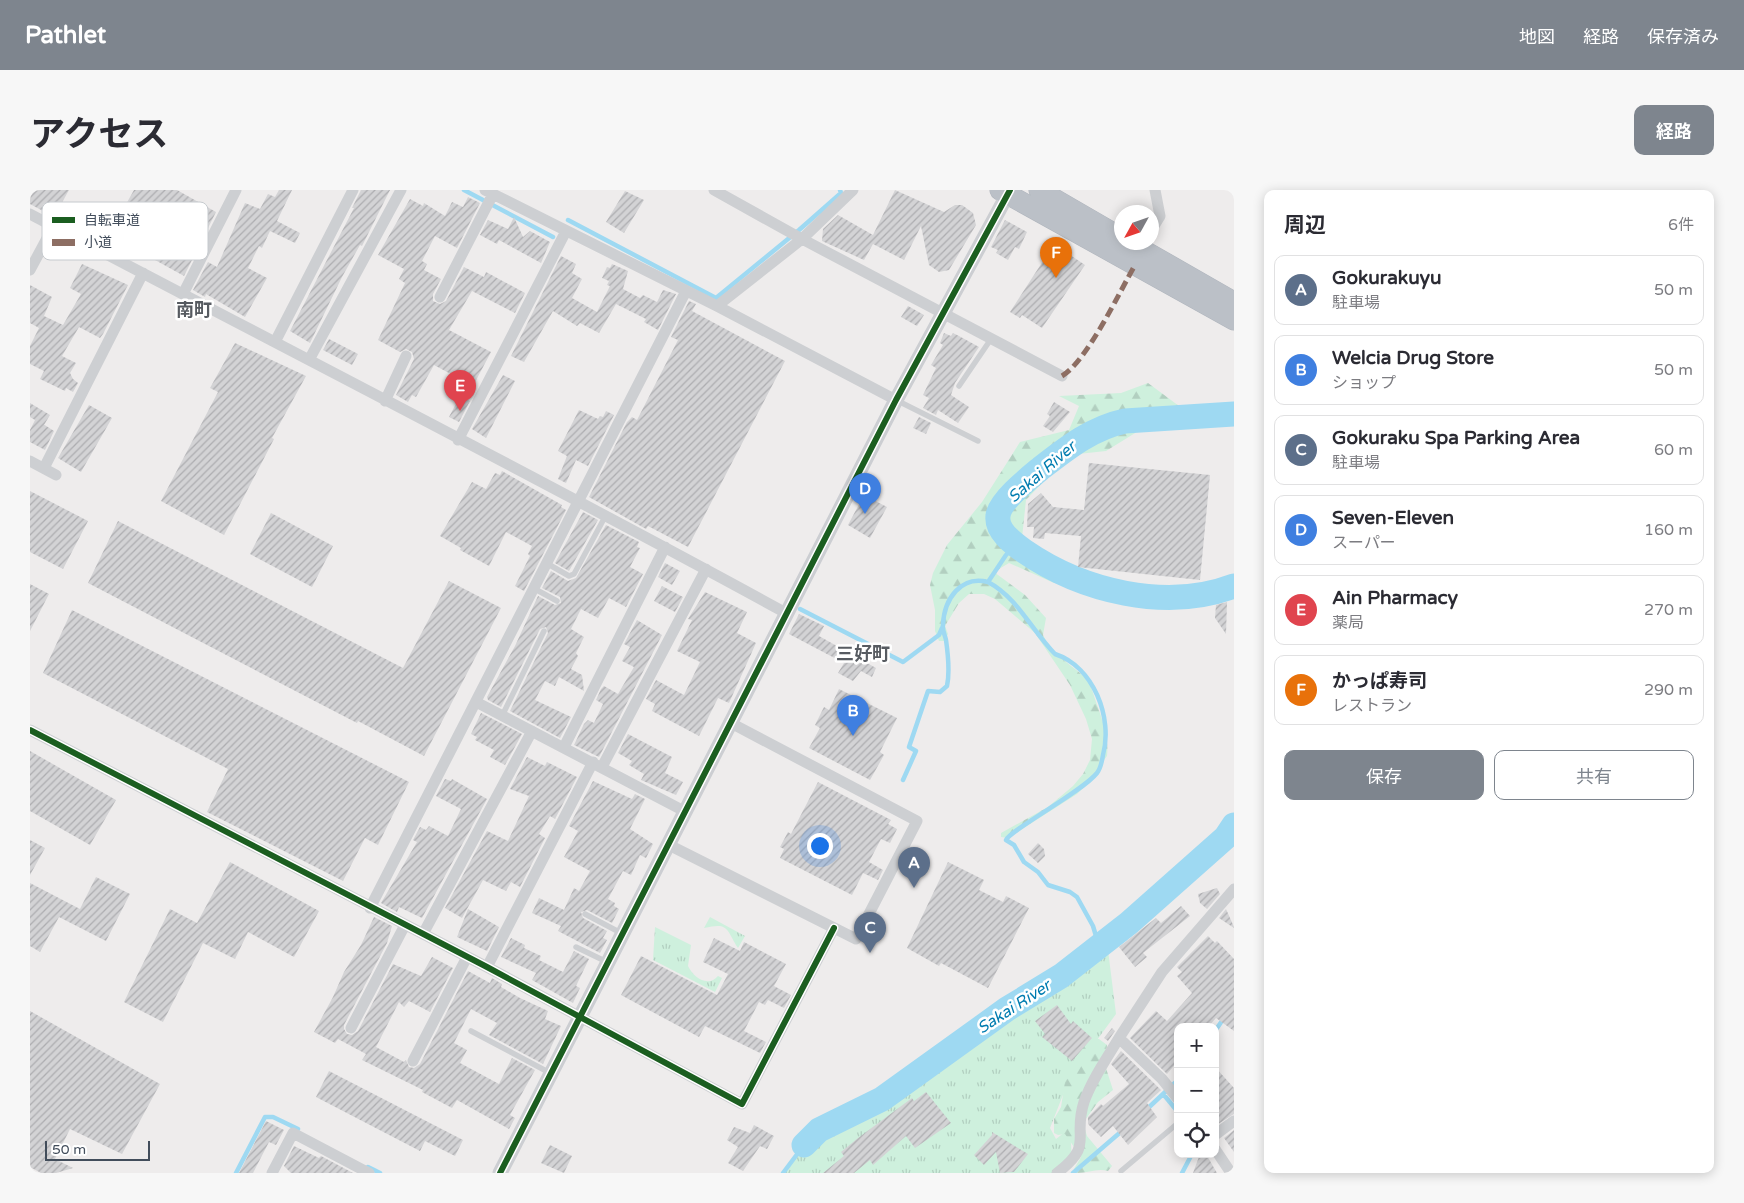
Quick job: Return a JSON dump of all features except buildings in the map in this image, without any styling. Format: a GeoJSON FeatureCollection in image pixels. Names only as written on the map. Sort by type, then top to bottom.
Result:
{"type":"FeatureCollection","features":[{"type":"Feature","properties":{"kind":"highway"},"geometry":{"type":"LineString","coordinates":[[1039,190],[1114,233]]}},
{"type":"Feature","properties":{"kind":"highway"},"geometry":{"type":"LineString","coordinates":[[1006,191],[1234,320]]}},
{"type":"Feature","properties":{"kind":"highway"},"geometry":{"type":"LineString","coordinates":[[1147,250],[1234,302]]}},
{"type":"Feature","properties":{"kind":"street"},"geometry":{"type":"LineString","coordinates":[[208,245],[236,190]]}},
{"type":"Feature","properties":{"kind":"street"},"geometry":{"type":"LineString","coordinates":[[275,342],[353,190]]}},
{"type":"Feature","properties":{"kind":"street"},"geometry":{"type":"LineString","coordinates":[[309,360],[401,190]]}},
{"type":"Feature","properties":{"kind":"street"},"geometry":{"type":"LineString","coordinates":[[714,190],[802,239],[1062,376]]}},
{"type":"Feature","properties":{"kind":"street"},"geometry":{"type":"LineString","coordinates":[[717,306],[802,239],[853,190]]}},
{"type":"Feature","properties":{"kind":"street"},"geometry":{"type":"LineString","coordinates":[[1155,190],[1158,205]]}},
{"type":"Feature","properties":{"kind":"street"},"geometry":{"type":"LineString","coordinates":[[440,297],[487,191],[717,306],[896,400]]}},
{"type":"Feature","properties":{"kind":"street"},"geometry":{"type":"LineString","coordinates":[[500,1173],[729,722],[1006,191]]}},
{"type":"Feature","properties":{"kind":"street"},"geometry":{"type":"LineString","coordinates":[[30,214],[42,220]]}},
{"type":"Feature","properties":{"kind":"street"},"geometry":{"type":"LineString","coordinates":[[458,440],[566,231]]}},
{"type":"Feature","properties":{"kind":"street"},"geometry":{"type":"LineString","coordinates":[[30,270],[42,247]]}},
{"type":"Feature","properties":{"kind":"street"},"geometry":{"type":"LineString","coordinates":[[118,260],[458,440],[580,501],[786,613]]}},
{"type":"Feature","properties":{"kind":"street"},"geometry":{"type":"LineString","coordinates":[[183,294],[200,260]]}},
{"type":"Feature","properties":{"kind":"street"},"geometry":{"type":"LineString","coordinates":[[44,468],[143,273]]}},
{"type":"Feature","properties":{"kind":"street"},"geometry":{"type":"LineString","coordinates":[[370,908],[686,292]]}},
{"type":"Feature","properties":{"kind":"street"},"geometry":{"type":"LineString","coordinates":[[385,401],[406,356]]}},
{"type":"Feature","properties":{"kind":"street"},"geometry":{"type":"LineString","coordinates":[[30,461],[56,474]]}},
{"type":"Feature","properties":{"kind":"street"},"geometry":{"type":"LineString","coordinates":[[564,747],[664,547]]}},
{"type":"Feature","properties":{"kind":"street"},"geometry":{"type":"LineString","coordinates":[[487,966],[706,569]]}},
{"type":"Feature","properties":{"kind":"street"},"geometry":{"type":"LineString","coordinates":[[476,702],[684,811]]}},
{"type":"Feature","properties":{"kind":"street"},"geometry":{"type":"LineString","coordinates":[[667,844],[856,940],[917,821],[729,722]]}},
{"type":"Feature","properties":{"kind":"street"},"geometry":{"type":"LineString","coordinates":[[30,730],[370,908],[487,966],[742,1104],[834,928]]}},
{"type":"Feature","properties":{"kind":"street"},"geometry":{"type":"LineString","coordinates":[[423,934],[532,731]]}},
{"type":"Feature","properties":{"kind":"street"},"geometry":{"type":"LineString","coordinates":[[1057,1173],[1077,1155],[1081,1148],[1079,1130],[1084,1102],[1119,1038],[1162,972],[1234,888]]}},
{"type":"Feature","properties":{"kind":"street"},"geometry":{"type":"LineString","coordinates":[[351,1028],[405,925]]}},
{"type":"Feature","properties":{"kind":"street"},"geometry":{"type":"LineString","coordinates":[[413,1060],[467,956]]}},
{"type":"Feature","properties":{"kind":"street"},"geometry":{"type":"LineString","coordinates":[[1119,1038],[1165,1083],[1174,1094]]}},
{"type":"Feature","properties":{"kind":"street"},"geometry":{"type":"LineString","coordinates":[[1219,1132],[1234,1121]]}},
{"type":"Feature","properties":{"kind":"street"},"geometry":{"type":"LineString","coordinates":[[272,1173],[293,1133],[364,1172]]}},
{"type":"Feature","properties":{"kind":"street"},"geometry":{"type":"LineString","coordinates":[[1219,1155],[1231,1173]]}},
{"type":"Feature","properties":{"kind":"lane"},"geometry":{"type":"LineString","coordinates":[[959,386],[991,339]]}},
{"type":"Feature","properties":{"kind":"lane"},"geometry":{"type":"LineString","coordinates":[[896,400],[978,441]]}},
{"type":"Feature","properties":{"kind":"lane"},"geometry":{"type":"LineString","coordinates":[[548,564],[569,576],[574,574],[606,515]]}},
{"type":"Feature","properties":{"kind":"lane"},"geometry":{"type":"LineString","coordinates":[[535,589],[557,601]]}},
{"type":"Feature","properties":{"kind":"lane"},"geometry":{"type":"LineString","coordinates":[[502,716],[544,631]]}},
{"type":"Feature","properties":{"kind":"lane"},"geometry":{"type":"LineString","coordinates":[[585,914],[622,933]]}},
{"type":"Feature","properties":{"kind":"lane"},"geometry":{"type":"LineString","coordinates":[[576,947],[607,962]]}},
{"type":"Feature","properties":{"kind":"lane"},"geometry":{"type":"LineString","coordinates":[[471,1031],[550,1073]]}},
{"type":"Feature","properties":{"kind":"lane"},"geometry":{"type":"LineString","coordinates":[[1121,1171],[1174,1126]]}},
{"type":"Feature","properties":{"kind":"green space"},"geometry":{"type":"Polygon","coordinates":[[[1148,383],[1179,406],[1106,451],[1069,455],[1026,500],[1022,538],[1058,569],[1054,583],[1009,563],[994,572],[1025,595],[1046,618],[1043,635],[1047,642],[1058,655],[1090,682],[1105,728],[1107,746],[1107,756],[1101,770],[1077,794],[1008,838],[1001,837],[1001,833],[1048,807],[1073,786],[1083,774],[1090,760],[1092,739],[1086,719],[1070,685],[1035,633],[995,599],[984,594],[969,594],[959,603],[945,626],[948,634],[944,641],[939,641],[935,631],[935,610],[930,585],[933,573],[947,545],[982,502],[1020,442],[1069,430],[1079,406],[1059,396],[1121,393],[1148,383]]]}},
{"type":"Feature","properties":{"kind":"green space"},"geometry":{"type":"Polygon","coordinates":[[[710,917],[745,936],[738,948],[729,932],[723,927],[712,926],[704,928],[710,917]]]}},
{"type":"Feature","properties":{"kind":"green space"},"geometry":{"type":"Polygon","coordinates":[[[655,927],[691,945],[688,966],[693,974],[705,981],[710,981],[718,976],[722,978],[715,992],[653,960],[655,927]]]}},
{"type":"Feature","properties":{"kind":"green space"},"geometry":{"type":"Polygon","coordinates":[[[1108,950],[1116,1014],[1070,1077],[1050,1128],[1056,1139],[1070,1128],[1072,1161],[1055,1173],[785,1173],[791,1163],[808,1146],[863,1116],[1108,950]]]}},
{"type":"Feature","properties":{"kind":"green space"},"geometry":{"type":"Polygon","coordinates":[[[1089,1039],[1099,1039],[1107,1045],[1105,1065],[1113,1090],[1098,1102],[1083,1123],[1087,1136],[1112,1166],[1108,1171],[1100,1170],[1077,1173],[1074,1169],[1081,1157],[1065,1134],[1058,1135],[1054,1133],[1054,1119],[1061,1107],[1066,1075],[1078,1052],[1089,1039]]]}},
{"type":"Feature","properties":{"kind":"waterway"},"geometry":{"type":"LineString","coordinates":[[464,190],[553,237]]}},
{"type":"Feature","properties":{"kind":"waterway"},"geometry":{"type":"LineString","coordinates":[[568,220],[716,298],[799,230],[841,193],[840,190]]}},
{"type":"Feature","properties":{"kind":"waterway","name":"Sakai River"},"geometry":{"type":"LineString","coordinates":[[1234,414],[1125,421],[1113,424],[1070,446],[1050,461],[1009,497],[1003,504],[998,516],[998,522],[1003,532],[1024,551],[1047,565],[1098,587],[1153,597],[1181,597],[1208,594],[1234,586]]}},
{"type":"Feature","properties":{"kind":"waterway"},"geometry":{"type":"LineString","coordinates":[[1016,545],[1006,555],[988,582],[1008,597],[1055,654],[1069,661],[1090,682],[1102,710],[1105,725],[1105,741],[1101,764],[1097,773],[1077,790],[1010,835],[1006,840],[1014,845],[1024,862],[1038,872],[1048,885],[1070,892],[1077,897],[1093,926],[1099,946]]}},
{"type":"Feature","properties":{"kind":"waterway"},"geometry":{"type":"LineString","coordinates":[[903,780],[916,751],[909,747],[928,691],[940,692],[947,686],[948,657],[943,631],[944,615],[947,606],[956,591],[962,586],[970,582],[988,582]]}},
{"type":"Feature","properties":{"kind":"waterway"},"geometry":{"type":"LineString","coordinates":[[800,609],[903,662],[939,635],[942,628]]}},
{"type":"Feature","properties":{"kind":"waterway","name":"Sakai River"},"geometry":{"type":"LineString","coordinates":[[804,1145],[819,1130],[882,1099],[1007,1009],[1061,976],[1129,923],[1226,837],[1234,825]]}},
{"type":"Feature","properties":{"kind":"waterway"},"geometry":{"type":"LineString","coordinates":[[1219,1025],[1224,1018]]}},
{"type":"Feature","properties":{"kind":"waterway"},"geometry":{"type":"LineString","coordinates":[[1146,1110],[1174,1084]]}},
{"type":"Feature","properties":{"kind":"waterway"},"geometry":{"type":"LineString","coordinates":[[1164,1095],[1174,1107]]}},
{"type":"Feature","properties":{"kind":"waterway"},"geometry":{"type":"LineString","coordinates":[[236,1173],[265,1117],[273,1117],[298,1129]]}},
{"type":"Feature","properties":{"kind":"waterway"},"geometry":{"type":"LineString","coordinates":[[1073,1173],[1123,1130]]}},
{"type":"Feature","properties":{"kind":"waterway","name":"Sakai River"},"geometry":{"type":"LineString","coordinates":[[783,1173],[804,1145]]}},
{"type":"Feature","properties":{"kind":"waterway"},"geometry":{"type":"LineString","coordinates":[[1182,1173],[1190,1158]]}},
{"type":"Feature","properties":{"kind":"waterway"},"geometry":{"type":"LineString","coordinates":[[368,1167],[380,1173]]}},
{"type":"Feature","properties":{"kind":"marked path"},"geometry":{"type":"LineString","coordinates":[[1062,376],[1072,368],[1092,342],[1135,265]]}},
{"type":"Feature","properties":{"kind":"cycle path"},"geometry":{"type":"LineString","coordinates":[[500,1173],[896,400],[1010,190]]}},
{"type":"Feature","properties":{"kind":"cycle path"},"geometry":{"type":"LineString","coordinates":[[30,730],[487,967],[742,1104],[834,928]]}},
{"type":"Feature","properties":{"kind":"place","name":"かっぱ寿司"},"geometry":{"type":"Point","coordinates":[1056,278]}},
{"type":"Feature","properties":{"kind":"place","name":"Ain Pharmacy"},"geometry":{"type":"Point","coordinates":[460,411]}},
{"type":"Feature","properties":{"kind":"place","name":"Seven-Eleven"},"geometry":{"type":"Point","coordinates":[865,514]}},
{"type":"Feature","properties":{"kind":"place","name":"Welcia Drug Store"},"geometry":{"type":"Point","coordinates":[853,736]}},
{"type":"Feature","properties":{"kind":"place","name":"Gokurakuyu"},"geometry":{"type":"Point","coordinates":[914,888]}},
{"type":"Feature","properties":{"kind":"place","name":"Gokuraku Spa Parking Area"},"geometry":{"type":"Point","coordinates":[870,953]}},
{"type":"Feature","properties":{"kind":"district","name":"南町"},"geometry":{"type":"Point","coordinates":[194,310]}},
{"type":"Feature","properties":{"kind":"district","name":"三好町"},"geometry":{"type":"Point","coordinates":[863,654]}}]}
